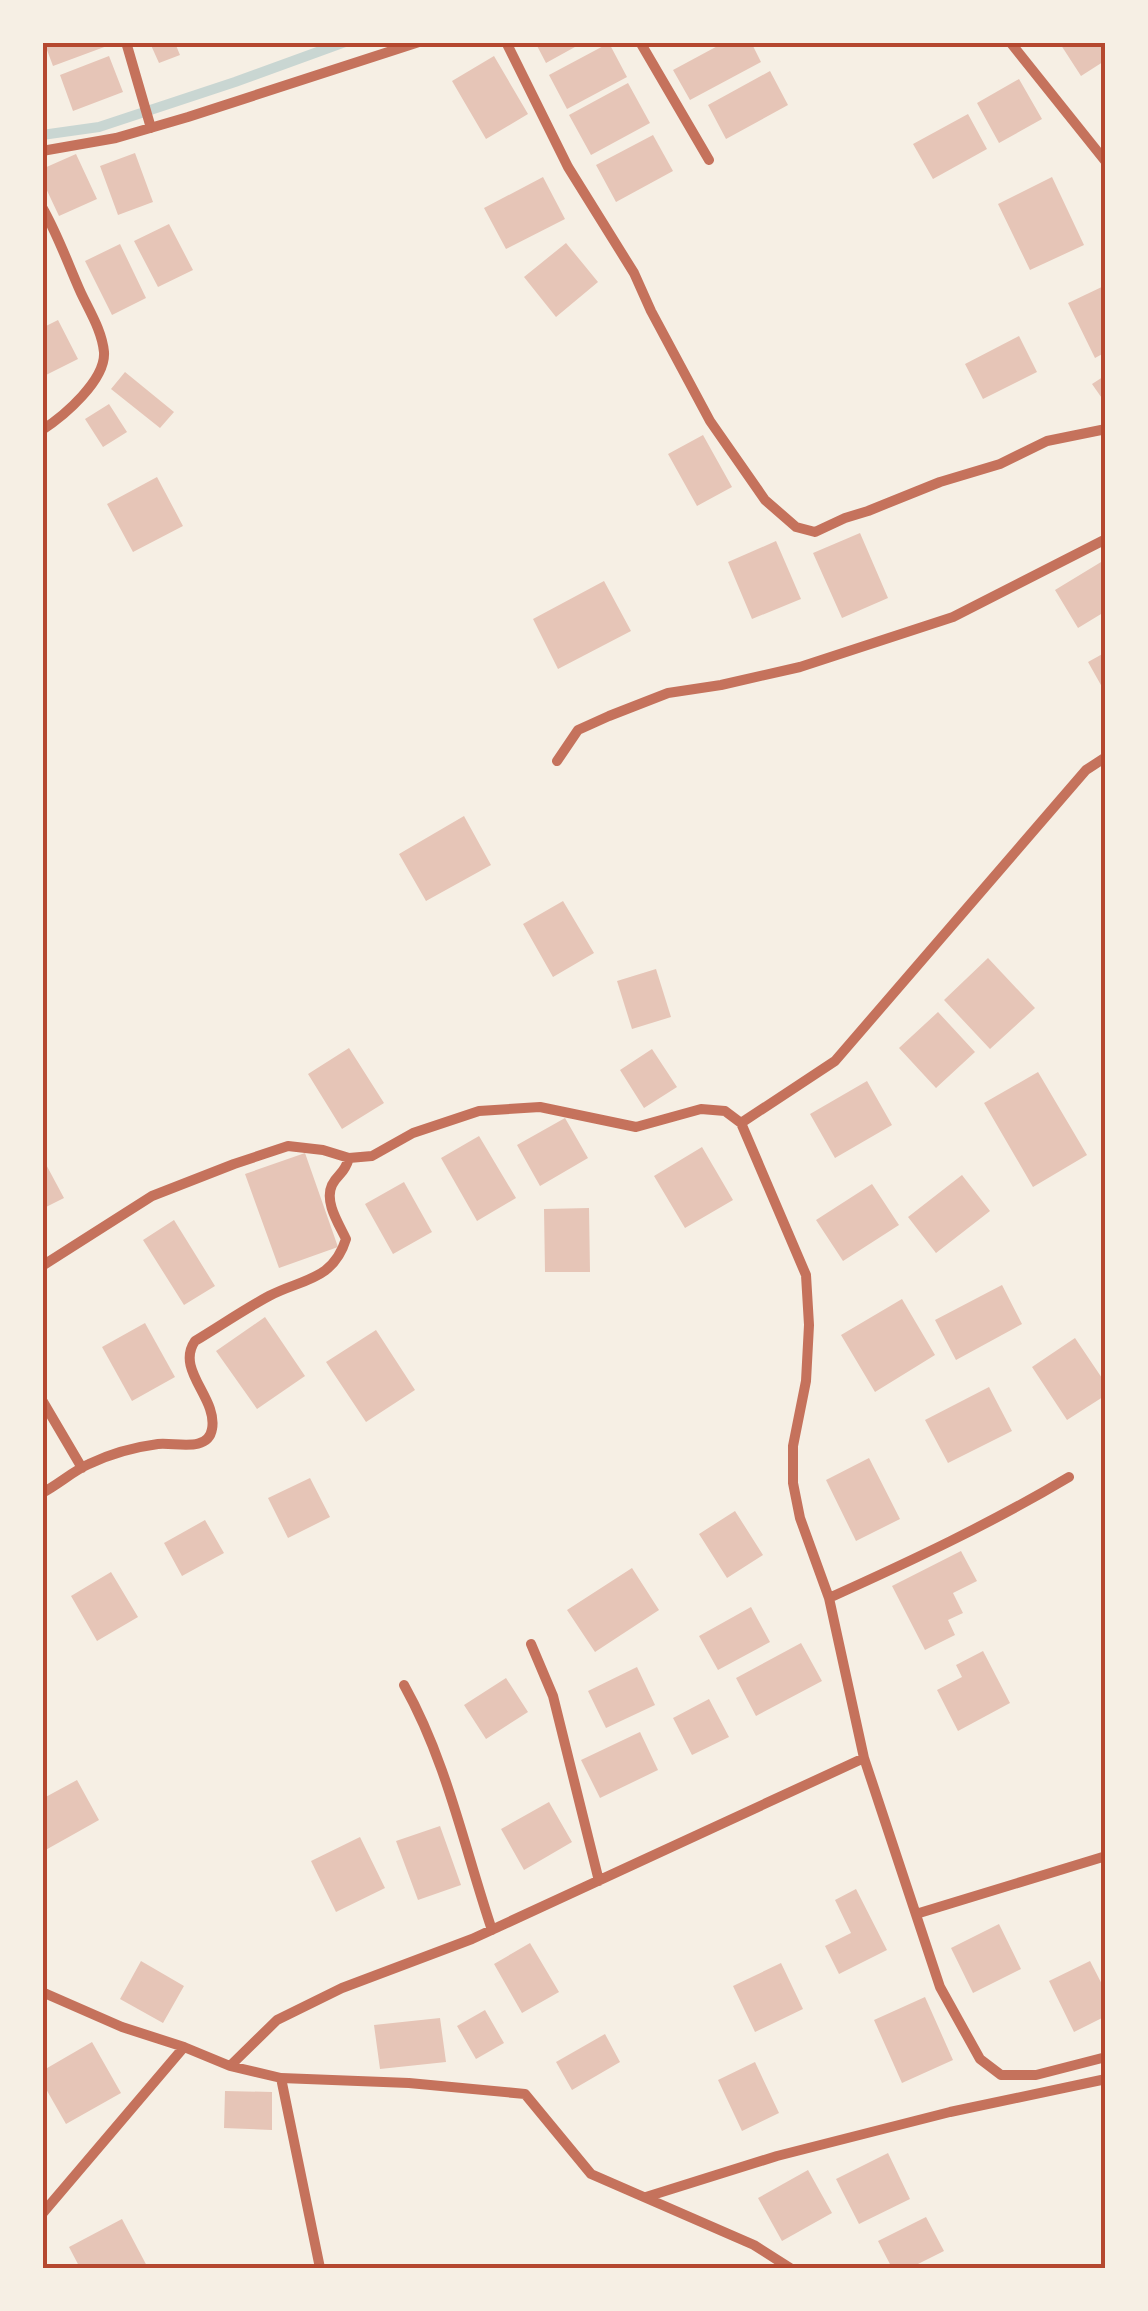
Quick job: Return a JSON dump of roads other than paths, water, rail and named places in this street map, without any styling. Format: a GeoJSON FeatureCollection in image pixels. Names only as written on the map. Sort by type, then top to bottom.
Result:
{"type":"FeatureCollection","features":[{"type":"Feature","properties":{"kind":"street"},"geometry":{"type":"LineString","coordinates":[[126,42],[149,122]]}},
{"type":"Feature","properties":{"kind":"street"},"geometry":{"type":"LineString","coordinates":[[42,151],[116,138],[149,122],[419,42]]}},
{"type":"Feature","properties":{"kind":"street"},"geometry":{"type":"LineString","coordinates":[[506,42],[568,167],[634,273],[710,421],[765,500],[796,528],[815,532],[940,482],[1000,464],[1047,441],[1106,429]]}},
{"type":"Feature","properties":{"kind":"street"},"geometry":{"type":"LineString","coordinates":[[640,42],[708,160]]}},
{"type":"Feature","properties":{"kind":"street"},"geometry":{"type":"LineString","coordinates":[[1010,42],[1106,162]]}},
{"type":"Feature","properties":{"kind":"street"},"geometry":{"type":"LineString","coordinates":[[42,206],[98,328],[105,356],[96,377],[66,415],[42,430]]}},
{"type":"Feature","properties":{"kind":"street"},"geometry":{"type":"LineString","coordinates":[[557,761],[578,730],[608,716],[668,693],[721,686],[800,667],[952,617],[1106,540]]}},
{"type":"Feature","properties":{"kind":"street"},"geometry":{"type":"LineString","coordinates":[[741,1123],[835,1061],[1086,770],[1106,757]]}},
{"type":"Feature","properties":{"kind":"street"},"geometry":{"type":"LineString","coordinates":[[42,1266],[152,1196],[288,1146],[349,1158],[372,1156],[413,1133],[479,1111],[540,1107],[636,1128],[701,1109],[724,1111],[741,1123],[806,1275],[806,1381],[793,1446],[793,1483],[800,1518],[829,1598],[864,1758],[940,1987],[980,2058],[1001,2075],[1036,2075],[1106,2057]]}},
{"type":"Feature","properties":{"kind":"street"},"geometry":{"type":"LineString","coordinates":[[42,1492],[105,1458],[162,1443],[206,1442],[212,1434],[213,1415],[190,1363],[189,1350],[195,1342],[272,1294],[314,1280],[341,1256],[346,1239],[329,1193],[334,1181],[345,1172],[349,1158]]}},
{"type":"Feature","properties":{"kind":"street"},"geometry":{"type":"LineString","coordinates":[[42,1400],[82,1468]]}},
{"type":"Feature","properties":{"kind":"street"},"geometry":{"type":"LineString","coordinates":[[829,1598],[902,1566],[1021,1506],[1069,1477]]}},
{"type":"Feature","properties":{"kind":"street"},"geometry":{"type":"LineString","coordinates":[[531,1644],[557,1712],[599,1881]]}},
{"type":"Feature","properties":{"kind":"street"},"geometry":{"type":"LineString","coordinates":[[404,1685],[442,1766],[492,1930]]}},
{"type":"Feature","properties":{"kind":"street"},"geometry":{"type":"LineString","coordinates":[[230,2066],[278,2020],[342,1988],[492,1930],[864,1758]]}},
{"type":"Feature","properties":{"kind":"street"},"geometry":{"type":"LineString","coordinates":[[916,1914],[1106,1856]]}},
{"type":"Feature","properties":{"kind":"street"},"geometry":{"type":"LineString","coordinates":[[42,1992],[230,2066],[281,2078],[409,2083],[525,2094],[591,2174],[754,2245],[790,2268]]}},
{"type":"Feature","properties":{"kind":"street"},"geometry":{"type":"LineString","coordinates":[[42,2214],[184,2047]]}},
{"type":"Feature","properties":{"kind":"street"},"geometry":{"type":"LineString","coordinates":[[281,2078],[320,2268]]}},
{"type":"Feature","properties":{"kind":"street"},"geometry":{"type":"LineString","coordinates":[[646,2198],[816,2146],[1106,2079]]}},
{"type":"Feature","properties":{"kind":"waterway"},"geometry":{"type":"LineString","coordinates":[[42,135],[99,127],[345,42]]}}]}
